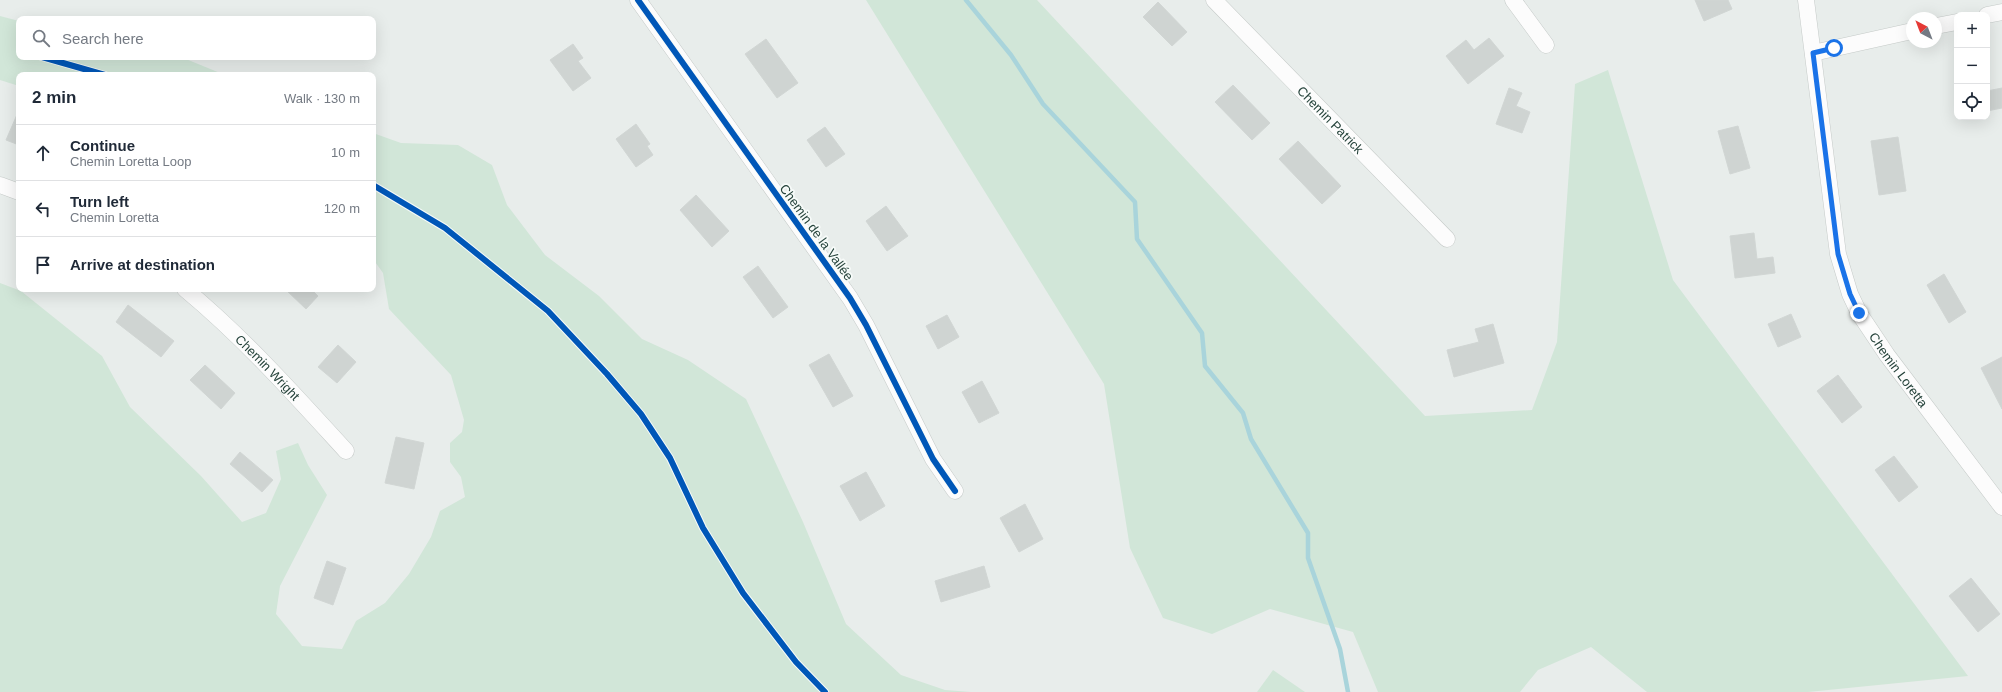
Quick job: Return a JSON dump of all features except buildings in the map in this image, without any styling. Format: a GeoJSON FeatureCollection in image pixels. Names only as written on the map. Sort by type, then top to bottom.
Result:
{"type":"FeatureCollection","features":[{"type":"Feature","properties":{"kind":"street","name":"Chemin de la Vallée"},"geometry":{"type":"LineString","coordinates":[[638,0],[850,298],[866,325],[933,459],[955,491]]}},
{"type":"Feature","properties":{"kind":"street","name":"Chemin Patrick"},"geometry":{"type":"LineString","coordinates":[[1214,0],[1447,239]]}},
{"type":"Feature","properties":{"kind":"street"},"geometry":{"type":"LineString","coordinates":[[1513,0],[1546,44]]}},
{"type":"Feature","properties":{"kind":"street","name":"Chemin Loretta"},"geometry":{"type":"LineString","coordinates":[[1806,0],[1835,230],[1841,266],[1850,294],[1859,313],[1887,355],[1997,490],[2002,507]]}},
{"type":"Feature","properties":{"kind":"street"},"geometry":{"type":"LineString","coordinates":[[1990,14],[2002,12]]}},
{"type":"Feature","properties":{"kind":"street"},"geometry":{"type":"LineString","coordinates":[[1942,25],[1954,23]]}},
{"type":"Feature","properties":{"kind":"street"},"geometry":{"type":"LineString","coordinates":[[1813,53],[1906,33]]}},
{"type":"Feature","properties":{"kind":"street"},"geometry":{"type":"LineString","coordinates":[[0,185],[16,191]]}},
{"type":"Feature","properties":{"kind":"street","name":"Chemin Wright"},"geometry":{"type":"LineString","coordinates":[[188,292],[234,331],[346,451]]}},
{"type":"Feature","properties":{"kind":"green space"},"geometry":{"type":"Polygon","coordinates":[[[866,0],[1037,0],[1425,416],[1532,410],[1557,342],[1575,84],[1608,70],[1673,280],[1968,676],[1808,692],[1647,692],[1591,647],[1538,670],[1520,692],[1378,692],[1353,632],[1270,609],[1212,634],[1163,618],[1130,548],[1104,384],[866,0]]]}},
{"type":"Feature","properties":{"kind":"green space"},"geometry":{"type":"Polygon","coordinates":[[[0,16],[16,20],[16,60],[188,60],[218,72],[16,72],[16,85],[0,80],[0,16]]]}},
{"type":"Feature","properties":{"kind":"green space"},"geometry":{"type":"Polygon","coordinates":[[[376,134],[401,143],[458,145],[492,165],[507,205],[545,255],[599,296],[642,339],[688,360],[746,399],[803,522],[846,624],[901,675],[945,690],[971,692],[0,692],[0,283],[16,289],[16,292],[22,292],[102,356],[130,407],[201,476],[242,522],[266,513],[281,479],[276,451],[298,443],[308,465],[327,495],[280,586],[276,614],[302,646],[342,649],[356,621],[385,603],[409,574],[431,537],[440,511],[465,497],[461,477],[450,462],[450,443],[462,432],[464,420],[451,375],[389,309],[383,273],[376,263],[376,134]]]}},
{"type":"Feature","properties":{"kind":"green space"},"geometry":{"type":"Polygon","coordinates":[[[1273,670],[1305,692],[1257,692],[1273,670]]]}},
{"type":"Feature","properties":{"kind":"waterway"},"geometry":{"type":"LineString","coordinates":[[966,0],[1011,55],[1043,104],[1135,202],[1137,239],[1202,333],[1205,366],[1243,413],[1251,439],[1308,533],[1308,558],[1340,649],[1348,692]]}},
{"type":"Feature","properties":{"kind":"cycle path"},"geometry":{"type":"LineString","coordinates":[[638,0],[850,298],[866,325],[933,459],[955,491]]}},
{"type":"Feature","properties":{"kind":"cycle path"},"geometry":{"type":"LineString","coordinates":[[52,60],[94,72]]}},
{"type":"Feature","properties":{"kind":"cycle path"},"geometry":{"type":"LineString","coordinates":[[376,187],[445,228],[548,311],[607,374],[641,414],[670,458],[703,528],[743,593],[796,662],[825,692]]}},
{"type":"Feature","properties":{"kind":"route"},"geometry":{"type":"LineString","coordinates":[[1834,48],[1813,53],[1838,254],[1850,294],[1859,313]]}}]}
